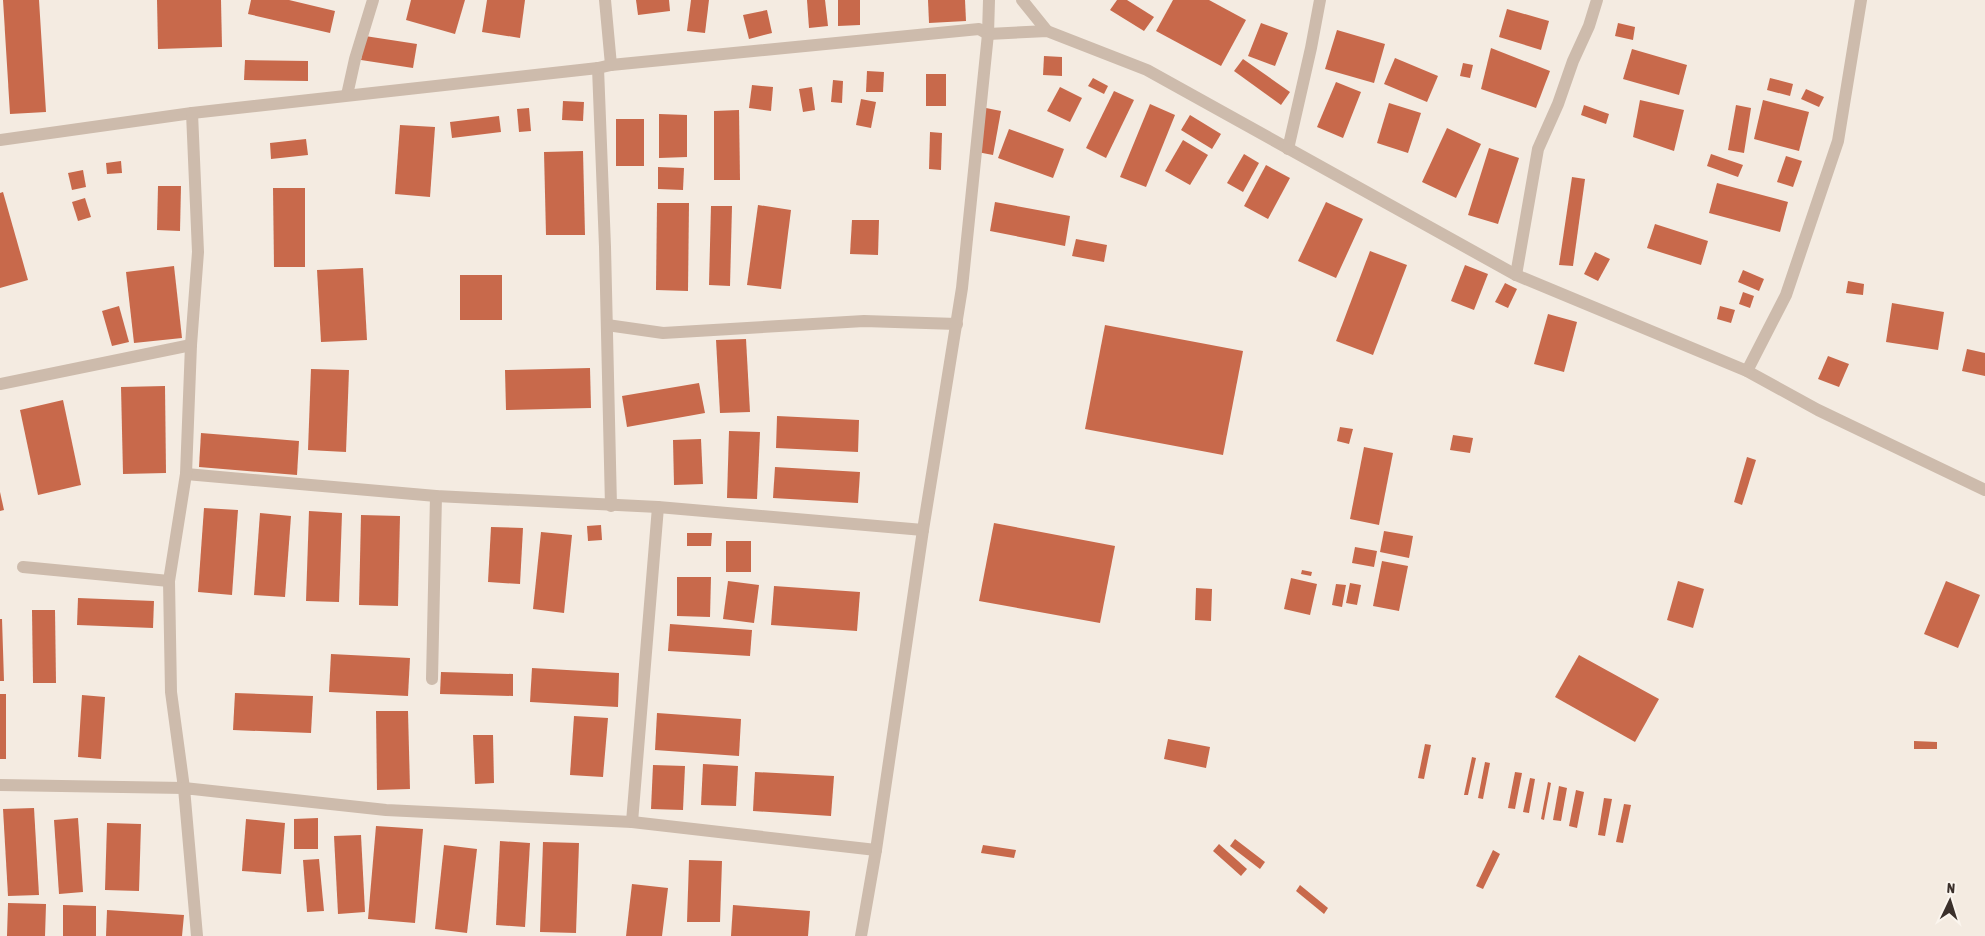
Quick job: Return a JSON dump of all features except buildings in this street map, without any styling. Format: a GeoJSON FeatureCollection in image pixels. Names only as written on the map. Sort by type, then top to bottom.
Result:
{"type":"FeatureCollection","features":[{"type":"Feature","properties":{"kind":"street"},"geometry":{"type":"LineString","coordinates":[[347,96],[355,59],[373,0]]}},
{"type":"Feature","properties":{"kind":"street"},"geometry":{"type":"LineString","coordinates":[[605,0],[611,65]]}},
{"type":"Feature","properties":{"kind":"street"},"geometry":{"type":"LineString","coordinates":[[860,936],[876,850],[923,530],[962,288],[988,34],[989,0]]}},
{"type":"Feature","properties":{"kind":"street"},"geometry":{"type":"LineString","coordinates":[[1022,0],[1047,31]]}},
{"type":"Feature","properties":{"kind":"street"},"geometry":{"type":"LineString","coordinates":[[1288,149],[1320,0]]}},
{"type":"Feature","properties":{"kind":"street"},"geometry":{"type":"LineString","coordinates":[[1516,275],[1538,149],[1589,26],[1597,0]]}},
{"type":"Feature","properties":{"kind":"street"},"geometry":{"type":"LineString","coordinates":[[1747,372],[1786,295],[1838,141],[1861,0]]}},
{"type":"Feature","properties":{"kind":"street"},"geometry":{"type":"LineString","coordinates":[[0,140],[192,112],[598,68],[611,65],[979,29],[988,34],[1047,31],[1147,70],[1516,275],[1747,372],[1818,410],[1985,490]]}},
{"type":"Feature","properties":{"kind":"street"},"geometry":{"type":"LineString","coordinates":[[598,68],[605,247],[611,506]]}},
{"type":"Feature","properties":{"kind":"street"},"geometry":{"type":"LineString","coordinates":[[192,112],[198,252],[191,345],[186,474],[169,581],[171,692],[184,788],[198,936]]}},
{"type":"Feature","properties":{"kind":"street"},"geometry":{"type":"LineString","coordinates":[[607,325],[663,333],[864,321],[957,324]]}},
{"type":"Feature","properties":{"kind":"street"},"geometry":{"type":"LineString","coordinates":[[0,384],[191,345]]}},
{"type":"Feature","properties":{"kind":"street"},"geometry":{"type":"LineString","coordinates":[[186,474],[436,496],[658,507],[923,530]]}},
{"type":"Feature","properties":{"kind":"street"},"geometry":{"type":"LineString","coordinates":[[432,680],[436,496]]}},
{"type":"Feature","properties":{"kind":"street"},"geometry":{"type":"LineString","coordinates":[[632,822],[658,507]]}},
{"type":"Feature","properties":{"kind":"street"},"geometry":{"type":"LineString","coordinates":[[23,567],[169,581]]}},
{"type":"Feature","properties":{"kind":"street"},"geometry":{"type":"LineString","coordinates":[[0,785],[184,788],[386,810],[632,822],[876,850]]}}]}
